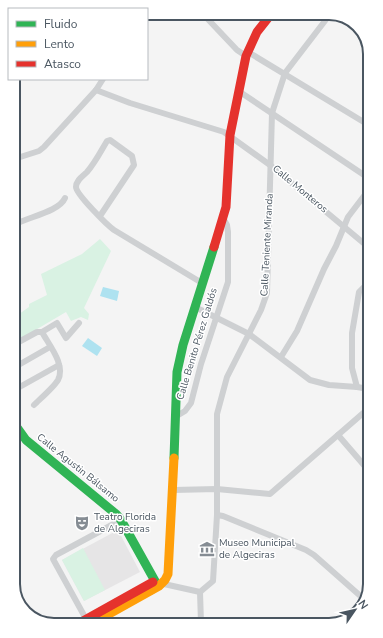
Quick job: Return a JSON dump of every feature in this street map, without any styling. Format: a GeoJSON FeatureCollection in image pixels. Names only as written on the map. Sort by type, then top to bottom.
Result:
{"type":"FeatureCollection","features":[{"type":"Feature","properties":{"kind":"main road"},"geometry":{"type":"LineString","coordinates":[[95,618],[155,586],[169,568],[177,372],[183,346],[226,207],[230,135],[247,54],[257,32],[266,20]]}},
{"type":"Feature","properties":{"kind":"main road","name":"Calle Agustin Bálsamo"},"geometry":{"type":"LineString","coordinates":[[20,432],[26,440],[107,506],[121,520],[155,586]]}},
{"type":"Feature","properties":{"kind":"street"},"geometry":{"type":"LineString","coordinates":[[209,20],[237,50],[285,73],[363,122]]}},
{"type":"Feature","properties":{"kind":"street","name":"Calle Teniente Miranda"},"geometry":{"type":"LineString","coordinates":[[200,592],[213,581],[217,515],[218,414],[227,377],[261,310],[267,293],[272,113],[285,73],[326,20]]}},
{"type":"Feature","properties":{"kind":"street"},"geometry":{"type":"LineString","coordinates":[[20,157],[39,151],[44,147],[96,90],[102,80]]}},
{"type":"Feature","properties":{"kind":"street","name":"Calle Monteros"},"geometry":{"type":"LineString","coordinates":[[96,90],[130,103],[230,135],[270,164],[363,242]]}},
{"type":"Feature","properties":{"kind":"street"},"geometry":{"type":"LineString","coordinates":[[240,92],[363,174]]}},
{"type":"Feature","properties":{"kind":"street"},"geometry":{"type":"LineString","coordinates":[[100,216],[134,165],[132,156],[110,140],[107,141],[87,172],[78,181],[76,187],[82,198],[100,216],[114,230],[202,283]]}},
{"type":"Feature","properties":{"kind":"street"},"geometry":{"type":"LineString","coordinates":[[281,357],[297,331],[348,217],[363,197]]}},
{"type":"Feature","properties":{"kind":"street"},"geometry":{"type":"LineString","coordinates":[[20,222],[43,214],[63,203],[65,198]]}},
{"type":"Feature","properties":{"kind":"street","name":"Calle Benito Pérez Galdós"},"geometry":{"type":"LineString","coordinates":[[175,417],[185,411],[191,403],[201,364],[228,282],[228,232],[227,225],[223,218]]}},
{"type":"Feature","properties":{"kind":"street"},"geometry":{"type":"LineString","coordinates":[[357,386],[352,368],[352,333],[359,292],[363,288]]}},
{"type":"Feature","properties":{"kind":"street"},"geometry":{"type":"LineString","coordinates":[[195,307],[249,334],[310,380],[329,385],[363,388]]}},
{"type":"Feature","properties":{"kind":"street"},"geometry":{"type":"LineString","coordinates":[[20,341],[37,332],[42,332],[57,323],[66,338],[79,323]]}},
{"type":"Feature","properties":{"kind":"street"},"geometry":{"type":"LineString","coordinates":[[34,405],[58,380],[60,371],[58,360],[42,332]]}},
{"type":"Feature","properties":{"kind":"street"},"geometry":{"type":"LineString","coordinates":[[20,364],[50,347]]}},
{"type":"Feature","properties":{"kind":"street"},"geometry":{"type":"LineString","coordinates":[[20,387],[59,365]]}},
{"type":"Feature","properties":{"kind":"street"},"geometry":{"type":"LineString","coordinates":[[173,490],[217,488],[270,494],[363,413]]}},
{"type":"Feature","properties":{"kind":"street"},"geometry":{"type":"LineString","coordinates":[[338,435],[363,464]]}},
{"type":"Feature","properties":{"kind":"street"},"geometry":{"type":"LineString","coordinates":[[217,515],[223,516],[306,550],[314,555],[360,596]]}},
{"type":"Feature","properties":{"kind":"street"},"geometry":{"type":"LineString","coordinates":[[86,618],[54,559],[56,555],[121,520]]}},
{"type":"Feature","properties":{"kind":"street"},"geometry":{"type":"LineString","coordinates":[[155,586],[164,584],[200,592],[201,618]]}},
{"type":"Feature","properties":{"kind":"shaded area"},"geometry":{"type":"Polygon","coordinates":[[[118,530],[140,572],[84,601],[62,560],[118,530]]]}},
{"type":"Feature","properties":{"kind":"green space"},"geometry":{"type":"Polygon","coordinates":[[[100,239],[111,251],[84,308],[89,314],[88,320],[81,317],[71,321],[66,312],[20,339],[20,313],[29,307],[29,304],[47,295],[41,274],[82,254],[100,239]]]}},
{"type":"Feature","properties":{"kind":"green space"},"geometry":{"type":"Polygon","coordinates":[[[83,548],[105,590],[84,601],[62,560],[83,548]]]}},
{"type":"Feature","properties":{"kind":"water"},"geometry":{"type":"Polygon","coordinates":[[[103,287],[119,291],[117,301],[100,296],[103,287]]]}},
{"type":"Feature","properties":{"kind":"water"},"geometry":{"type":"Polygon","coordinates":[[[88,338],[102,348],[97,356],[82,346],[88,338]]]}},
{"type":"Feature","properties":{"kind":"traffic: fast"},"geometry":{"type":"LineString","coordinates":[[174,458],[177,372],[183,345],[214,247]]}},
{"type":"Feature","properties":{"kind":"traffic: fast"},"geometry":{"type":"LineString","coordinates":[[20,432],[26,440],[116,514],[121,520],[155,581],[151,590]]}},
{"type":"Feature","properties":{"kind":"traffic: slow"},"geometry":{"type":"LineString","coordinates":[[102,618],[159,586],[168,574],[174,458]]}},
{"type":"Feature","properties":{"kind":"traffic: jam"},"geometry":{"type":"LineString","coordinates":[[214,247],[226,207],[230,135],[246,56],[257,32],[266,20]]}},
{"type":"Feature","properties":{"kind":"traffic: jam"},"geometry":{"type":"LineString","coordinates":[[89,618],[153,582]]}},
{"type":"Feature","properties":{"kind":"place","name":"Teatro Florida de Algeciras"},"geometry":{"type":"Point","coordinates":[82,523]}},
{"type":"Feature","properties":{"kind":"place","name":"Museo Municipal de Algeciras"},"geometry":{"type":"Point","coordinates":[207,549]}}]}
